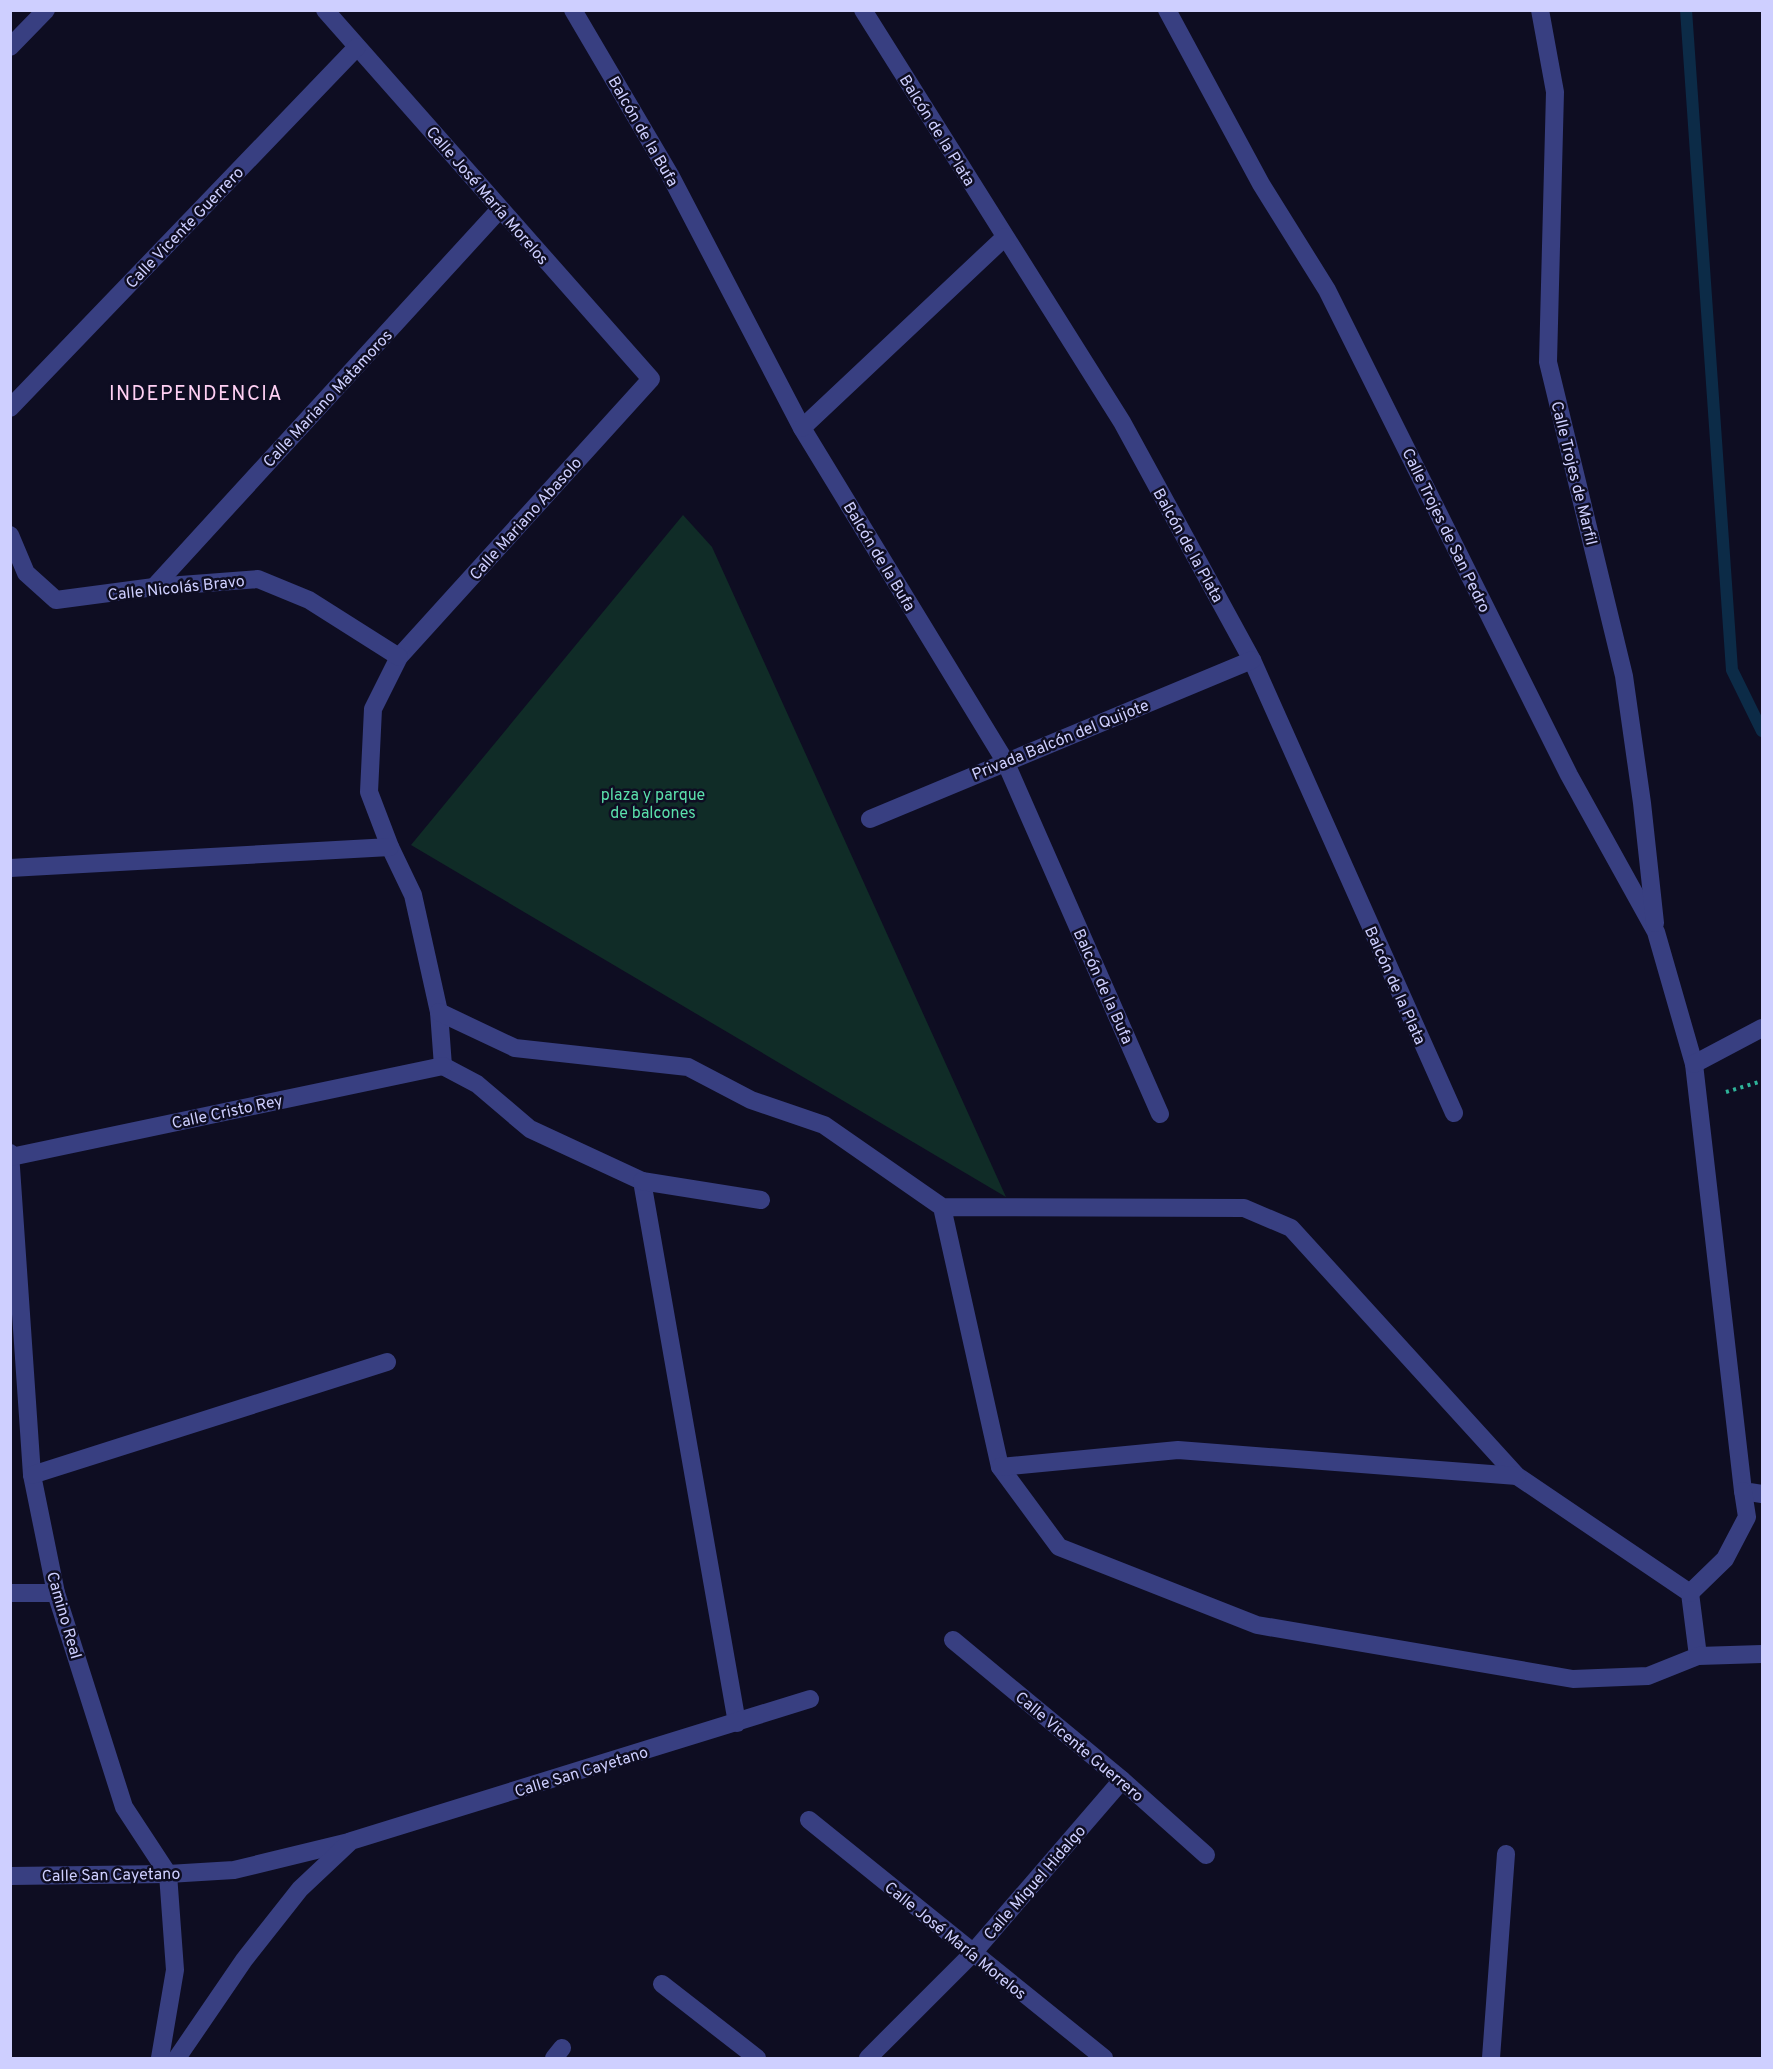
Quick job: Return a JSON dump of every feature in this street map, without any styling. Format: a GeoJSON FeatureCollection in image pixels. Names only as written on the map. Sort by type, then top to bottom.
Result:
{"type":"FeatureCollection","features":[{"type":"Feature","properties":{"kind":"street"},"geometry":{"type":"LineString","coordinates":[[10,47],[46,10]]}},
{"type":"Feature","properties":{"kind":"street","name":"Calle José María Morelos"},"geometry":{"type":"LineString","coordinates":[[325,10],[651,379]]}},
{"type":"Feature","properties":{"kind":"street","name":"Balcón de la Bufa"},"geometry":{"type":"LineString","coordinates":[[573,10],[670,175],[802,428],[1005,761],[1160,1114]]}},
{"type":"Feature","properties":{"kind":"street","name":"Balcón de la Plata"},"geometry":{"type":"LineString","coordinates":[[863,10],[1122,422],[1252,660],[1454,1113]]}},
{"type":"Feature","properties":{"kind":"street","name":"Calle Trojes de San Pedro"},"geometry":{"type":"LineString","coordinates":[[1167,10],[1261,184],[1327,290],[1569,775],[1656,932],[1694,1064],[1747,1517],[1725,1559],[1690,1593]]}},
{"type":"Feature","properties":{"kind":"street","name":"Calle Trojes de Marfil"},"geometry":{"type":"LineString","coordinates":[[1540,10],[1555,92],[1548,363],[1624,676],[1642,803],[1656,932]]}},
{"type":"Feature","properties":{"kind":"street","name":"Calle Vicente Guerrero"},"geometry":{"type":"LineString","coordinates":[[10,408],[357,47]]}},
{"type":"Feature","properties":{"kind":"street","name":"Calle Mariano Matamoros"},"geometry":{"type":"LineString","coordinates":[[154,587],[500,209]]}},
{"type":"Feature","properties":{"kind":"street"},"geometry":{"type":"LineString","coordinates":[[802,428],[1005,237]]}},
{"type":"Feature","properties":{"kind":"street","name":"Calle Mariano Abasolo"},"geometry":{"type":"LineString","coordinates":[[399,657],[651,379]]}},
{"type":"Feature","properties":{"kind":"street","name":"Calle Nicolás Bravo"},"geometry":{"type":"LineString","coordinates":[[10,535],[26,573],[56,600],[154,587],[258,579],[309,600],[399,657]]}},
{"type":"Feature","properties":{"kind":"street"},"geometry":{"type":"LineString","coordinates":[[399,657],[373,709],[369,792],[390,847],[413,896],[438,1012],[442,1066],[477,1084],[530,1130],[642,1181],[761,1200]]}},
{"type":"Feature","properties":{"kind":"street","name":"Privada Balcón del Quijote"},"geometry":{"type":"LineString","coordinates":[[870,819],[1252,660]]}},
{"type":"Feature","properties":{"kind":"street"},"geometry":{"type":"LineString","coordinates":[[10,868],[390,847]]}},
{"type":"Feature","properties":{"kind":"street"},"geometry":{"type":"LineString","coordinates":[[438,1012],[515,1048],[688,1067],[752,1100],[824,1125],[942,1207],[1244,1208],[1291,1228],[1517,1476],[1690,1593],[1698,1656]]}},
{"type":"Feature","properties":{"kind":"street"},"geometry":{"type":"LineString","coordinates":[[1694,1064],[1762,1028]]}},
{"type":"Feature","properties":{"kind":"street","name":"Calle Cristo Rey"},"geometry":{"type":"LineString","coordinates":[[11,1157],[442,1066]]}},
{"type":"Feature","properties":{"kind":"street","name":"Camino Real"},"geometry":{"type":"LineString","coordinates":[[10,1152],[16,1346],[32,1475],[56,1593],[124,1807],[168,1874],[175,1970],[160,2058]]}},
{"type":"Feature","properties":{"kind":"street"},"geometry":{"type":"LineString","coordinates":[[642,1181],[651,1245],[737,1723]]}},
{"type":"Feature","properties":{"kind":"street"},"geometry":{"type":"LineString","coordinates":[[942,1207],[1000,1467],[1059,1547],[1257,1625],[1573,1679],[1648,1676],[1698,1656],[1762,1654]]}},
{"type":"Feature","properties":{"kind":"street"},"geometry":{"type":"LineString","coordinates":[[32,1475],[387,1362]]}},
{"type":"Feature","properties":{"kind":"street"},"geometry":{"type":"LineString","coordinates":[[1000,1467],[1178,1450],[1517,1476]]}},
{"type":"Feature","properties":{"kind":"street"},"geometry":{"type":"LineString","coordinates":[[1743,1491],[1762,1494]]}},
{"type":"Feature","properties":{"kind":"street"},"geometry":{"type":"LineString","coordinates":[[10,1593],[56,1593]]}},
{"type":"Feature","properties":{"kind":"street","name":"Calle Vicente Guerrero"},"geometry":{"type":"LineString","coordinates":[[952,1640],[1122,1780],[1206,1855]]}},
{"type":"Feature","properties":{"kind":"street","name":"Calle San Cayetano"},"geometry":{"type":"LineString","coordinates":[[10,1876],[168,1874],[234,1870],[351,1841],[810,1699]]}},
{"type":"Feature","properties":{"kind":"street","name":"Calle Miguel Hidalgo"},"geometry":{"type":"LineString","coordinates":[[868,2058],[972,1954],[1122,1780]]}},
{"type":"Feature","properties":{"kind":"street","name":"Calle José María Morelos"},"geometry":{"type":"LineString","coordinates":[[809,1820],[972,1954],[1104,2058]]}},
{"type":"Feature","properties":{"kind":"street","name":"Calle San Cayetano"},"geometry":{"type":"LineString","coordinates":[[177,2058],[244,1960],[300,1889],[351,1841]]}},
{"type":"Feature","properties":{"kind":"street"},"geometry":{"type":"LineString","coordinates":[[1491,2058],[1506,1854]]}},
{"type":"Feature","properties":{"kind":"street"},"geometry":{"type":"LineString","coordinates":[[662,1984],[757,2058]]}},
{"type":"Feature","properties":{"kind":"path"},"geometry":{"type":"LineString","coordinates":[[1698,1100],[1762,1081]]}},
{"type":"Feature","properties":{"kind":"green space","name":"plaza y parque de balcones"},"geometry":{"type":"Polygon","coordinates":[[[683,515],[712,547],[1006,1197],[411,845],[683,515]]]}},
{"type":"Feature","properties":{"kind":"waterway"},"geometry":{"type":"LineString","coordinates":[[1686,10],[1732,670],[1762,731]]}},
{"type":"Feature","properties":{"kind":"district","name":"INDEPENDENCIA"},"geometry":{"type":"Point","coordinates":[196,393]}}]}
